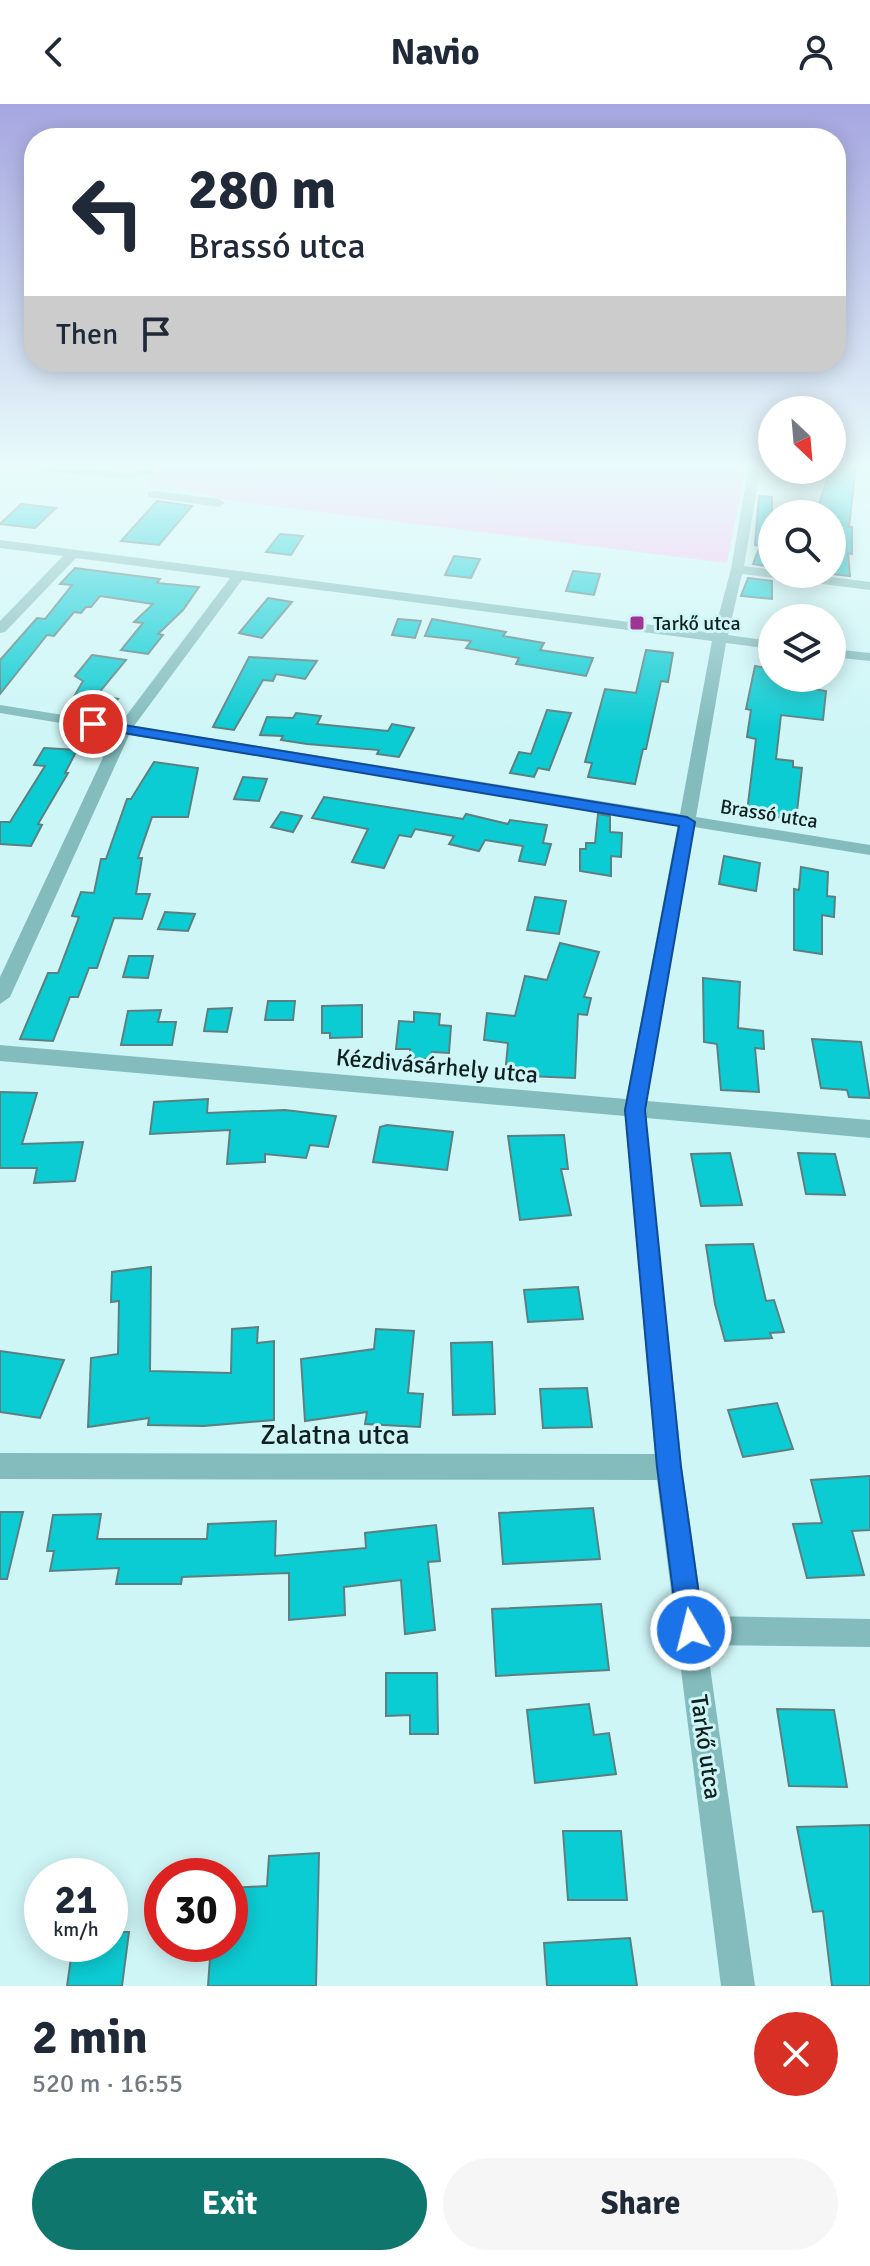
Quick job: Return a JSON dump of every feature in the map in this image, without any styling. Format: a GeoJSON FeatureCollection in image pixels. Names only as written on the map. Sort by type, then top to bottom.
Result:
{"type":"FeatureCollection","features":[{"type":"Feature","properties":{"kind":"street"},"geometry":{"type":"LineString","coordinates":[[0,629],[73,553],[758,643]]}},
{"type":"Feature","properties":{"kind":"street","name":"Tarkő utca"},"geometry":{"type":"LineString","coordinates":[[738,1986],[669,1467],[635,1110],[720,638],[740,553]]}},
{"type":"Feature","properties":{"kind":"street"},"geometry":{"type":"LineString","coordinates":[[737,569],[758,572]]}},
{"type":"Feature","properties":{"kind":"street"},"geometry":{"type":"LineString","coordinates":[[0,997],[124,729],[239,575]]}},
{"type":"Feature","properties":{"kind":"street"},"geometry":{"type":"LineString","coordinates":[[846,583],[870,586]]}},
{"type":"Feature","properties":{"kind":"street"},"geometry":{"type":"LineString","coordinates":[[846,654],[870,657]]}},
{"type":"Feature","properties":{"kind":"street","name":"Brassó utca"},"geometry":{"type":"LineString","coordinates":[[0,709],[870,850]]}},
{"type":"Feature","properties":{"kind":"street","name":"Kézdivásárhely utca"},"geometry":{"type":"LineString","coordinates":[[0,1053],[870,1129]]}},
{"type":"Feature","properties":{"kind":"street","name":"Zalatna utca"},"geometry":{"type":"LineString","coordinates":[[0,1466],[669,1467]]}},
{"type":"Feature","properties":{"kind":"street"},"geometry":{"type":"LineString","coordinates":[[691,1630],[870,1633]]}},
{"type":"Feature","properties":{"kind":"shaded area"},"geometry":{"type":"Polygon","coordinates":[[[646,553],[729,553],[727,563],[646,553]]]}},
{"type":"Feature","properties":{"kind":"building"},"geometry":{"type":"Polygon","coordinates":[[[846,553],[852,553],[848,553],[850,576],[846,576],[846,553]]]}},
{"type":"Feature","properties":{"kind":"building"},"geometry":{"type":"Polygon","coordinates":[[[454,556],[480,559],[471,578],[445,575],[454,556]]]}},
{"type":"Feature","properties":{"kind":"building"},"geometry":{"type":"Polygon","coordinates":[[[75,568],[160,579],[157,583],[199,587],[183,610],[158,634],[163,635],[148,654],[121,650],[143,623],[134,622],[153,604],[100,596],[91,607],[86,607],[81,613],[74,612],[54,636],[47,635],[0,694],[0,660],[37,618],[45,619],[72,585],[60,584],[75,568]]]}},
{"type":"Feature","properties":{"kind":"building"},"geometry":{"type":"Polygon","coordinates":[[[573,571],[600,574],[594,595],[566,591],[573,571]]]}},
{"type":"Feature","properties":{"kind":"building"},"geometry":{"type":"Polygon","coordinates":[[[748,578],[758,579],[758,588],[772,588],[772,599],[741,596],[748,578]]]}},
{"type":"Feature","properties":{"kind":"building"},"geometry":{"type":"Polygon","coordinates":[[[268,598],[292,602],[262,638],[239,633],[268,598]]]}},
{"type":"Feature","properties":{"kind":"building"},"geometry":{"type":"Polygon","coordinates":[[[398,619],[421,621],[415,638],[392,635],[398,619]]]}},
{"type":"Feature","properties":{"kind":"building"},"geometry":{"type":"Polygon","coordinates":[[[432,619],[506,632],[503,636],[544,643],[540,650],[593,658],[586,676],[516,664],[519,658],[466,648],[471,641],[425,636],[432,619]]]}},
{"type":"Feature","properties":{"kind":"building"},"geometry":{"type":"Polygon","coordinates":[[[646,650],[673,653],[668,682],[661,681],[635,784],[588,777],[592,763],[585,762],[605,689],[636,693],[646,650]]]}},
{"type":"Feature","properties":{"kind":"building"},"geometry":{"type":"Polygon","coordinates":[[[92,655],[126,660],[97,695],[118,699],[105,714],[68,707],[83,681],[75,676],[92,655]]]}},
{"type":"Feature","properties":{"kind":"building"},"geometry":{"type":"Polygon","coordinates":[[[249,657],[317,661],[305,679],[276,674],[273,681],[263,680],[234,730],[213,727],[249,657]]]}},
{"type":"Feature","properties":{"kind":"building"},"geometry":{"type":"Polygon","coordinates":[[[755,666],[758,667],[758,692],[826,692],[823,720],[781,715],[776,759],[793,761],[793,767],[802,768],[796,820],[747,812],[756,739],[747,737],[751,710],[746,709],[755,666]]]}},
{"type":"Feature","properties":{"kind":"building"},"geometry":{"type":"Polygon","coordinates":[[[547,710],[571,713],[549,770],[538,768],[534,777],[510,773],[519,752],[531,754],[547,710]]]}},
{"type":"Feature","properties":{"kind":"building"},"geometry":{"type":"Polygon","coordinates":[[[296,713],[321,716],[317,724],[388,731],[392,724],[414,728],[399,757],[377,754],[379,750],[307,744],[281,740],[283,736],[260,735],[267,717],[293,718],[296,713]]]}},
{"type":"Feature","properties":{"kind":"building"},"geometry":{"type":"Polygon","coordinates":[[[44,748],[77,750],[65,773],[68,773],[38,824],[42,825],[31,846],[0,844],[0,822],[10,822],[45,766],[34,765],[44,748]]]}},
{"type":"Feature","properties":{"kind":"building"},"geometry":{"type":"Polygon","coordinates":[[[154,762],[198,768],[188,817],[152,817],[138,858],[142,858],[136,894],[150,894],[142,919],[114,918],[97,968],[89,968],[78,997],[70,997],[53,1041],[20,1039],[48,973],[58,973],[79,917],[72,916],[81,892],[94,893],[101,859],[106,859],[127,799],[131,799],[154,762]]]}},
{"type":"Feature","properties":{"kind":"building"},"geometry":{"type":"Polygon","coordinates":[[[243,777],[267,779],[259,801],[234,799],[243,777]]]}},
{"type":"Feature","properties":{"kind":"building"},"geometry":{"type":"Polygon","coordinates":[[[324,797],[463,819],[466,814],[508,824],[510,820],[547,825],[543,843],[551,844],[545,865],[519,861],[523,846],[485,840],[479,851],[449,844],[454,836],[415,829],[411,837],[399,835],[384,868],[352,862],[368,829],[312,818],[324,797]]]}},
{"type":"Feature","properties":{"kind":"building"},"geometry":{"type":"Polygon","coordinates":[[[281,812],[302,816],[293,832],[271,827],[281,812]]]}},
{"type":"Feature","properties":{"kind":"building"},"geometry":{"type":"Polygon","coordinates":[[[598,814],[610,816],[610,832],[622,833],[621,857],[611,856],[611,876],[580,871],[580,849],[586,849],[586,843],[595,843],[598,814]]]}},
{"type":"Feature","properties":{"kind":"building"},"geometry":{"type":"Polygon","coordinates":[[[724,856],[760,863],[756,891],[719,884],[724,856]]]}},
{"type":"Feature","properties":{"kind":"building"},"geometry":{"type":"Polygon","coordinates":[[[801,867],[828,872],[827,896],[835,897],[834,917],[822,915],[822,954],[794,950],[794,889],[799,890],[801,867]]]}},
{"type":"Feature","properties":{"kind":"building"},"geometry":{"type":"Polygon","coordinates":[[[535,897],[566,901],[559,934],[527,930],[535,897]]]}},
{"type":"Feature","properties":{"kind":"building"},"geometry":{"type":"Polygon","coordinates":[[[165,912],[195,914],[188,931],[158,929],[165,912]]]}},
{"type":"Feature","properties":{"kind":"building"},"geometry":{"type":"Polygon","coordinates":[[[560,943],[599,952],[584,997],[591,998],[587,1015],[578,1014],[575,1078],[505,1075],[508,1043],[484,1040],[487,1013],[515,1016],[525,976],[547,980],[560,943]]]}},
{"type":"Feature","properties":{"kind":"building"},"geometry":{"type":"Polygon","coordinates":[[[129,956],[153,956],[148,978],[123,977],[129,956]]]}},
{"type":"Feature","properties":{"kind":"building"},"geometry":{"type":"Polygon","coordinates":[[[703,978],[740,982],[738,1028],[763,1031],[764,1049],[755,1048],[759,1092],[721,1090],[717,1044],[704,1042],[703,978]]]}},
{"type":"Feature","properties":{"kind":"building"},"geometry":{"type":"Polygon","coordinates":[[[268,1001],[295,1001],[293,1020],[265,1020],[268,1001]]]}},
{"type":"Feature","properties":{"kind":"building"},"geometry":{"type":"Polygon","coordinates":[[[362,1005],[362,1037],[330,1038],[330,1033],[322,1033],[322,1006],[362,1005]]]}},
{"type":"Feature","properties":{"kind":"building"},"geometry":{"type":"Polygon","coordinates":[[[232,1008],[227,1032],[204,1031],[208,1009],[232,1008]]]}},
{"type":"Feature","properties":{"kind":"building"},"geometry":{"type":"Polygon","coordinates":[[[161,1010],[158,1022],[176,1022],[172,1045],[121,1045],[128,1011],[161,1010]]]}},
{"type":"Feature","properties":{"kind":"building"},"geometry":{"type":"Polygon","coordinates":[[[414,1012],[440,1014],[439,1025],[451,1026],[449,1053],[432,1052],[431,1059],[410,1058],[410,1049],[396,1049],[399,1021],[414,1022],[414,1012]]]}},
{"type":"Feature","properties":{"kind":"building"},"geometry":{"type":"Polygon","coordinates":[[[812,1039],[861,1042],[870,1098],[849,1097],[847,1090],[821,1088],[812,1039]]]}},
{"type":"Feature","properties":{"kind":"building"},"geometry":{"type":"Polygon","coordinates":[[[0,1092],[37,1093],[22,1144],[83,1142],[75,1181],[34,1183],[37,1168],[0,1168],[0,1092]]]}},
{"type":"Feature","properties":{"kind":"building"},"geometry":{"type":"Polygon","coordinates":[[[208,1099],[207,1113],[285,1110],[336,1116],[328,1147],[310,1145],[306,1158],[265,1154],[265,1162],[227,1164],[230,1130],[150,1134],[154,1102],[208,1099]]]}},
{"type":"Feature","properties":{"kind":"building"},"geometry":{"type":"Polygon","coordinates":[[[387,1125],[453,1132],[447,1170],[373,1162],[380,1127],[387,1125]]]}},
{"type":"Feature","properties":{"kind":"building"},"geometry":{"type":"Polygon","coordinates":[[[564,1135],[568,1169],[561,1169],[571,1215],[520,1220],[508,1136],[564,1135]]]}},
{"type":"Feature","properties":{"kind":"building"},"geometry":{"type":"Polygon","coordinates":[[[730,1153],[742,1205],[701,1206],[691,1154],[730,1153]]]}},
{"type":"Feature","properties":{"kind":"building"},"geometry":{"type":"Polygon","coordinates":[[[798,1153],[835,1154],[845,1195],[806,1194],[798,1153]]]}},
{"type":"Feature","properties":{"kind":"building"},"geometry":{"type":"Polygon","coordinates":[[[753,1244],[766,1301],[774,1300],[784,1332],[770,1333],[772,1338],[725,1341],[715,1304],[706,1245],[753,1244]]]}},
{"type":"Feature","properties":{"kind":"building"},"geometry":{"type":"Polygon","coordinates":[[[151,1267],[150,1371],[231,1373],[232,1329],[258,1327],[257,1343],[274,1341],[274,1420],[204,1426],[148,1425],[149,1418],[88,1427],[91,1358],[118,1354],[119,1301],[111,1302],[112,1272],[151,1267]]]}},
{"type":"Feature","properties":{"kind":"building"},"geometry":{"type":"Polygon","coordinates":[[[578,1287],[583,1319],[528,1322],[524,1290],[578,1287]]]}},
{"type":"Feature","properties":{"kind":"building"},"geometry":{"type":"Polygon","coordinates":[[[376,1329],[414,1331],[408,1393],[423,1394],[420,1427],[365,1424],[367,1412],[305,1421],[301,1359],[374,1349],[376,1329]]]}},
{"type":"Feature","properties":{"kind":"building"},"geometry":{"type":"Polygon","coordinates":[[[492,1342],[495,1414],[453,1415],[451,1343],[492,1342]]]}},
{"type":"Feature","properties":{"kind":"building"},"geometry":{"type":"Polygon","coordinates":[[[0,1351],[64,1360],[40,1418],[0,1412],[0,1351]]]}},
{"type":"Feature","properties":{"kind":"building"},"geometry":{"type":"Polygon","coordinates":[[[587,1388],[592,1427],[543,1428],[540,1389],[587,1388]]]}},
{"type":"Feature","properties":{"kind":"building"},"geometry":{"type":"Polygon","coordinates":[[[777,1403],[793,1449],[743,1457],[728,1410],[777,1403]]]}},
{"type":"Feature","properties":{"kind":"building"},"geometry":{"type":"Polygon","coordinates":[[[870,1476],[870,1530],[852,1531],[864,1575],[807,1578],[793,1524],[822,1523],[811,1480],[870,1476]]]}},
{"type":"Feature","properties":{"kind":"building"},"geometry":{"type":"Polygon","coordinates":[[[593,1508],[600,1559],[503,1564],[499,1513],[593,1508]]]}},
{"type":"Feature","properties":{"kind":"building"},"geometry":{"type":"Polygon","coordinates":[[[0,1512],[23,1512],[7,1579],[0,1579],[0,1512]]]}},
{"type":"Feature","properties":{"kind":"building"},"geometry":{"type":"Polygon","coordinates":[[[101,1514],[97,1539],[207,1539],[208,1524],[276,1521],[275,1556],[366,1548],[365,1533],[436,1525],[440,1561],[428,1562],[435,1630],[405,1634],[401,1580],[344,1587],[345,1615],[289,1620],[289,1573],[182,1577],[181,1584],[116,1584],[119,1568],[50,1571],[54,1551],[47,1551],[53,1515],[101,1514]]]}},
{"type":"Feature","properties":{"kind":"building"},"geometry":{"type":"Polygon","coordinates":[[[601,1604],[609,1670],[496,1676],[492,1609],[601,1604]]]}},
{"type":"Feature","properties":{"kind":"building"},"geometry":{"type":"Polygon","coordinates":[[[386,1673],[437,1673],[438,1734],[410,1734],[410,1715],[386,1716],[386,1673]]]}},
{"type":"Feature","properties":{"kind":"building"},"geometry":{"type":"Polygon","coordinates":[[[589,1704],[594,1735],[609,1733],[616,1774],[535,1783],[527,1710],[589,1704]]]}},
{"type":"Feature","properties":{"kind":"building"},"geometry":{"type":"Polygon","coordinates":[[[777,1709],[834,1710],[847,1787],[789,1786],[777,1709]]]}},
{"type":"Feature","properties":{"kind":"building"},"geometry":{"type":"Polygon","coordinates":[[[870,1825],[870,1986],[832,1986],[823,1911],[813,1912],[797,1827],[870,1825]]]}},
{"type":"Feature","properties":{"kind":"building"},"geometry":{"type":"Polygon","coordinates":[[[563,1831],[621,1831],[627,1900],[568,1900],[563,1831]]]}},
{"type":"Feature","properties":{"kind":"building"},"geometry":{"type":"Polygon","coordinates":[[[319,1853],[316,1986],[208,1986],[210,1962],[248,1962],[248,1887],[267,1886],[269,1856],[319,1853]]]}},
{"type":"Feature","properties":{"kind":"building"},"geometry":{"type":"Polygon","coordinates":[[[630,1938],[637,1986],[547,1986],[544,1943],[630,1938]]]}},
{"type":"Feature","properties":{"kind":"building"},"geometry":{"type":"Polygon","coordinates":[[[70,1962],[125,1962],[122,1986],[67,1986],[70,1962]]]}},
{"type":"Feature","properties":{"kind":"place","name":"Tarkő utca"},"geometry":{"type":"Point","coordinates":[637,623]}},
{"type":"Feature","properties":{"kind":"route"},"geometry":{"type":"LineString","coordinates":[[93,724],[687,822],[635,1110],[669,1467],[691,1630]]}}]}
